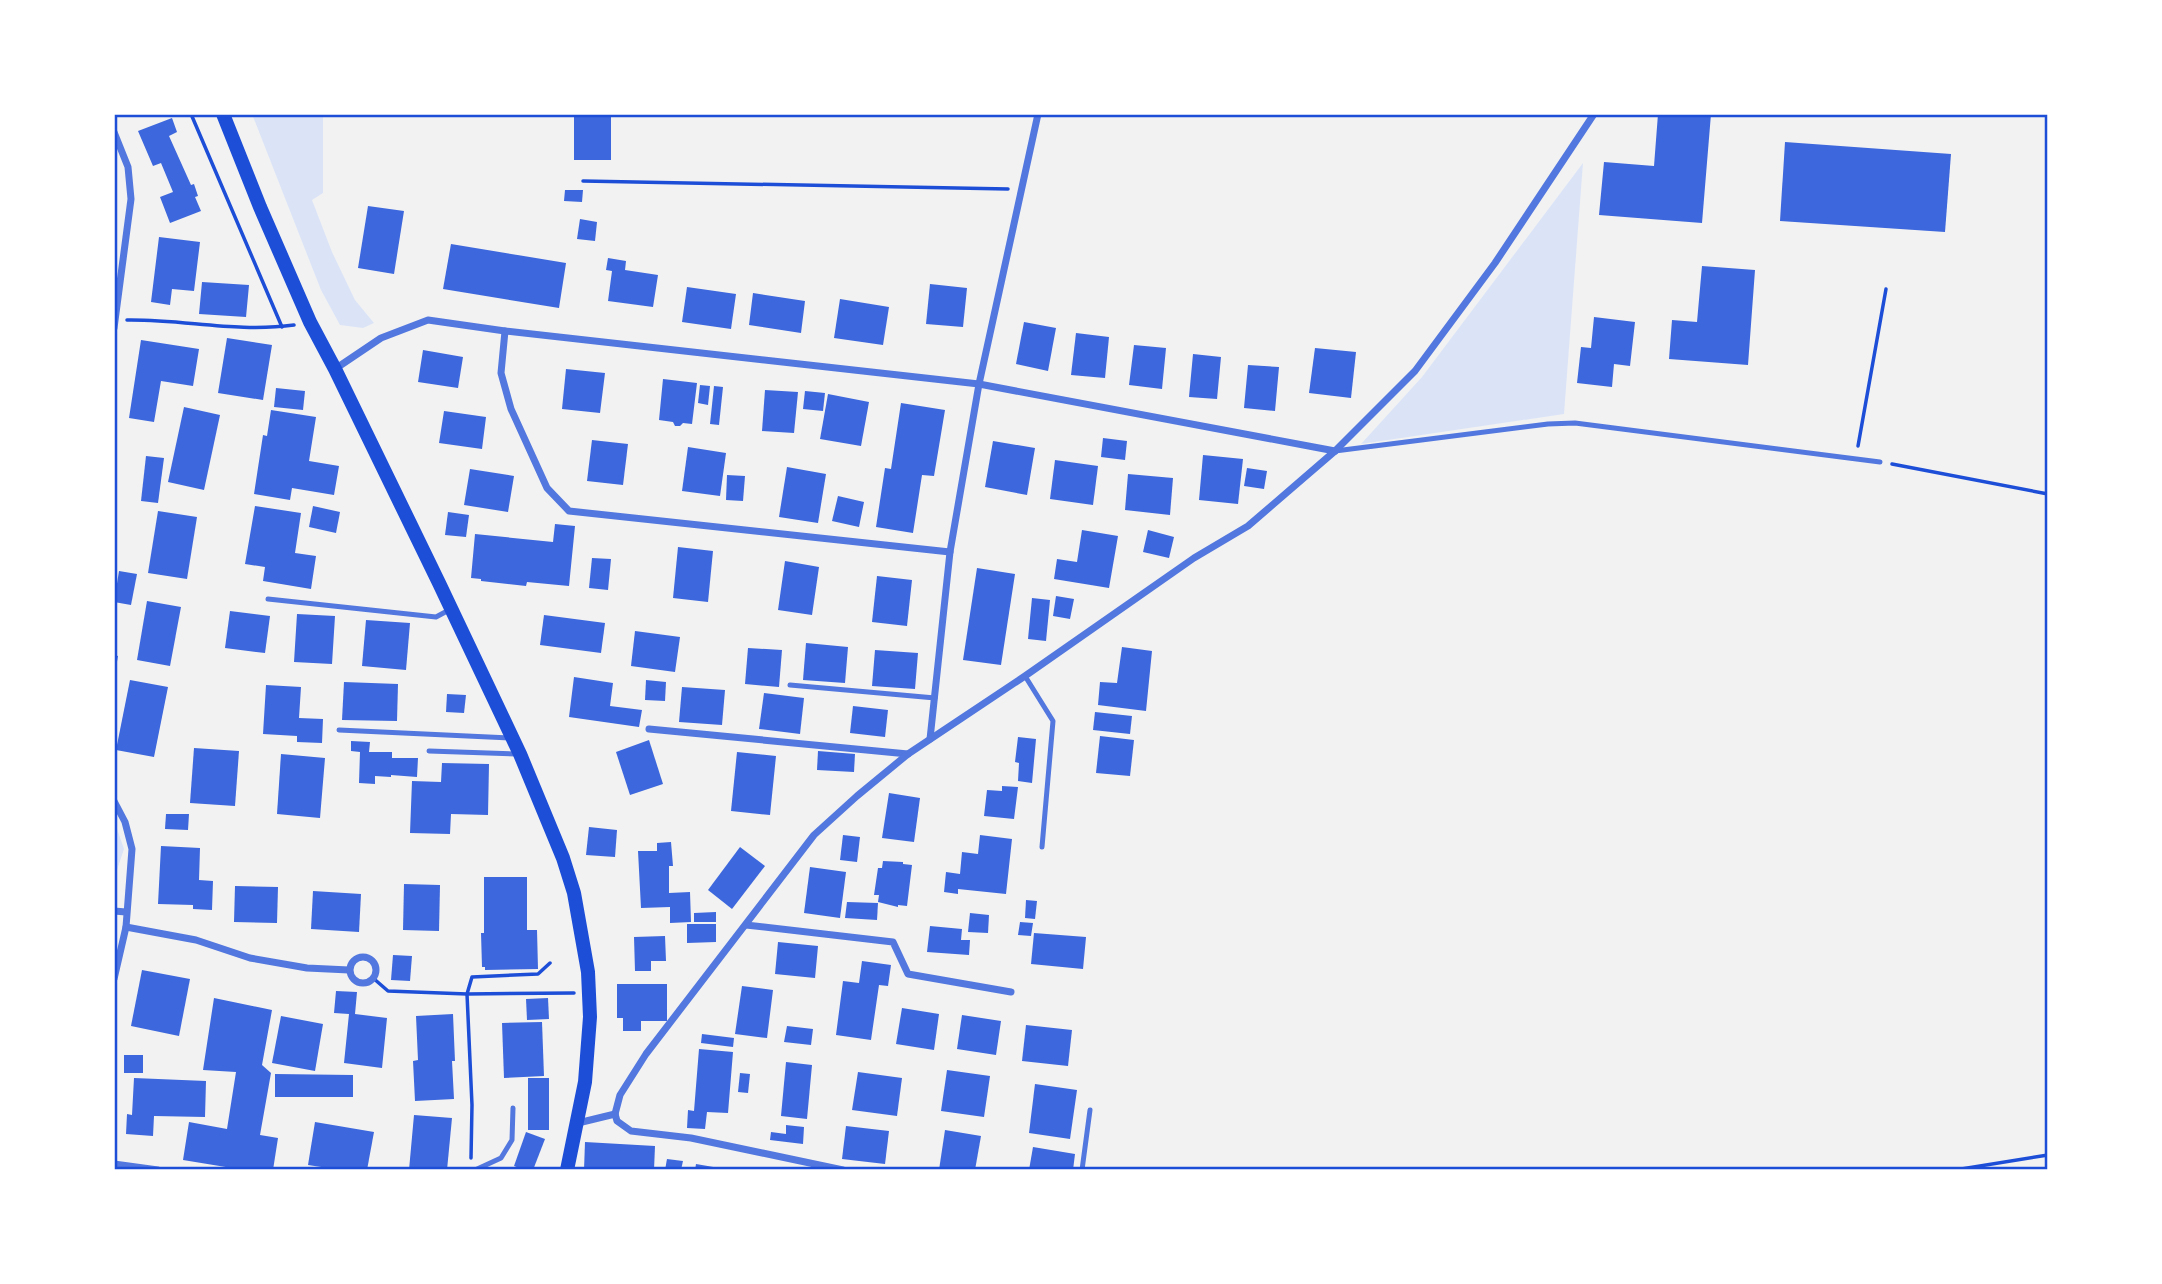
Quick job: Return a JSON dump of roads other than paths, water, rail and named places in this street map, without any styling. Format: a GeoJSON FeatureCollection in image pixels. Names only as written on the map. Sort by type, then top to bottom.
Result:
{"type":"FeatureCollection","features":[{"type":"Feature","properties":{"kind":"main road"},"geometry":{"type":"LineString","coordinates":[[223,114],[294,288],[452,608],[520,754],[563,858],[574,893],[590,993],[585,1082],[567,1170]]}},
{"type":"Feature","properties":{"kind":"street"},"geometry":{"type":"LineString","coordinates":[[930,739],[950,552],[979,384],[1038,114]]}},
{"type":"Feature","properties":{"kind":"street"},"geometry":{"type":"LineString","coordinates":[[843,1170],[691,1138],[631,1131],[617,1121],[615,1114],[620,1095],[646,1054],[814,835],[908,754],[1194,558],[1248,526],[1335,451],[1415,371],[1495,263],[1594,114]]}},
{"type":"Feature","properties":{"kind":"street"},"geometry":{"type":"LineString","coordinates":[[114,132],[128,167],[131,199],[114,328]]}},
{"type":"Feature","properties":{"kind":"street"},"geometry":{"type":"LineString","coordinates":[[335,369],[381,338],[428,320],[979,384],[1335,451]]}},
{"type":"Feature","properties":{"kind":"street"},"geometry":{"type":"LineString","coordinates":[[505,331],[501,373],[511,409],[547,488],[569,511],[950,552]]}},
{"type":"Feature","properties":{"kind":"street"},"geometry":{"type":"LineString","coordinates":[[649,729],[908,754]]}},
{"type":"Feature","properties":{"kind":"street"},"geometry":{"type":"LineString","coordinates":[[114,801],[125,822],[132,849],[126,928],[114,979]]}},
{"type":"Feature","properties":{"kind":"street"},"geometry":{"type":"LineString","coordinates":[[114,911],[126,912]]}},
{"type":"Feature","properties":{"kind":"street"},"geometry":{"type":"LineString","coordinates":[[746,925],[893,942],[908,974],[1011,992]]}},
{"type":"Feature","properties":{"kind":"street"},"geometry":{"type":"LineString","coordinates":[[126,928],[197,940],[250,958],[307,968],[349,971]]}},
{"type":"Feature","properties":{"kind":"street"},"geometry":{"type":"LineString","coordinates":[[357,958],[367,958],[374,964],[375,974],[364,984],[354,980],[349,971],[357,958]]}},
{"type":"Feature","properties":{"kind":"street"},"geometry":{"type":"LineString","coordinates":[[577,1123],[615,1114]]}},
{"type":"Feature","properties":{"kind":"street"},"geometry":{"type":"LineString","coordinates":[[114,1164],[158,1170]]}},
{"type":"Feature","properties":{"kind":"lane"},"geometry":{"type":"LineString","coordinates":[[1335,451],[1548,424],[1575,423],[1880,462]]}},
{"type":"Feature","properties":{"kind":"lane"},"geometry":{"type":"LineString","coordinates":[[268,599],[436,617],[452,608]]}},
{"type":"Feature","properties":{"kind":"lane"},"geometry":{"type":"LineString","coordinates":[[1025,676],[1053,721],[1042,847]]}},
{"type":"Feature","properties":{"kind":"lane"},"geometry":{"type":"LineString","coordinates":[[790,685],[935,698]]}},
{"type":"Feature","properties":{"kind":"lane"},"geometry":{"type":"LineString","coordinates":[[339,730],[512,738]]}},
{"type":"Feature","properties":{"kind":"lane"},"geometry":{"type":"LineString","coordinates":[[429,751],[520,754]]}},
{"type":"Feature","properties":{"kind":"lane"},"geometry":{"type":"LineString","coordinates":[[473,1170],[501,1158],[512,1140],[513,1108]]}},
{"type":"Feature","properties":{"kind":"lane"},"geometry":{"type":"LineString","coordinates":[[1082,1170],[1090,1110]]}}]}
